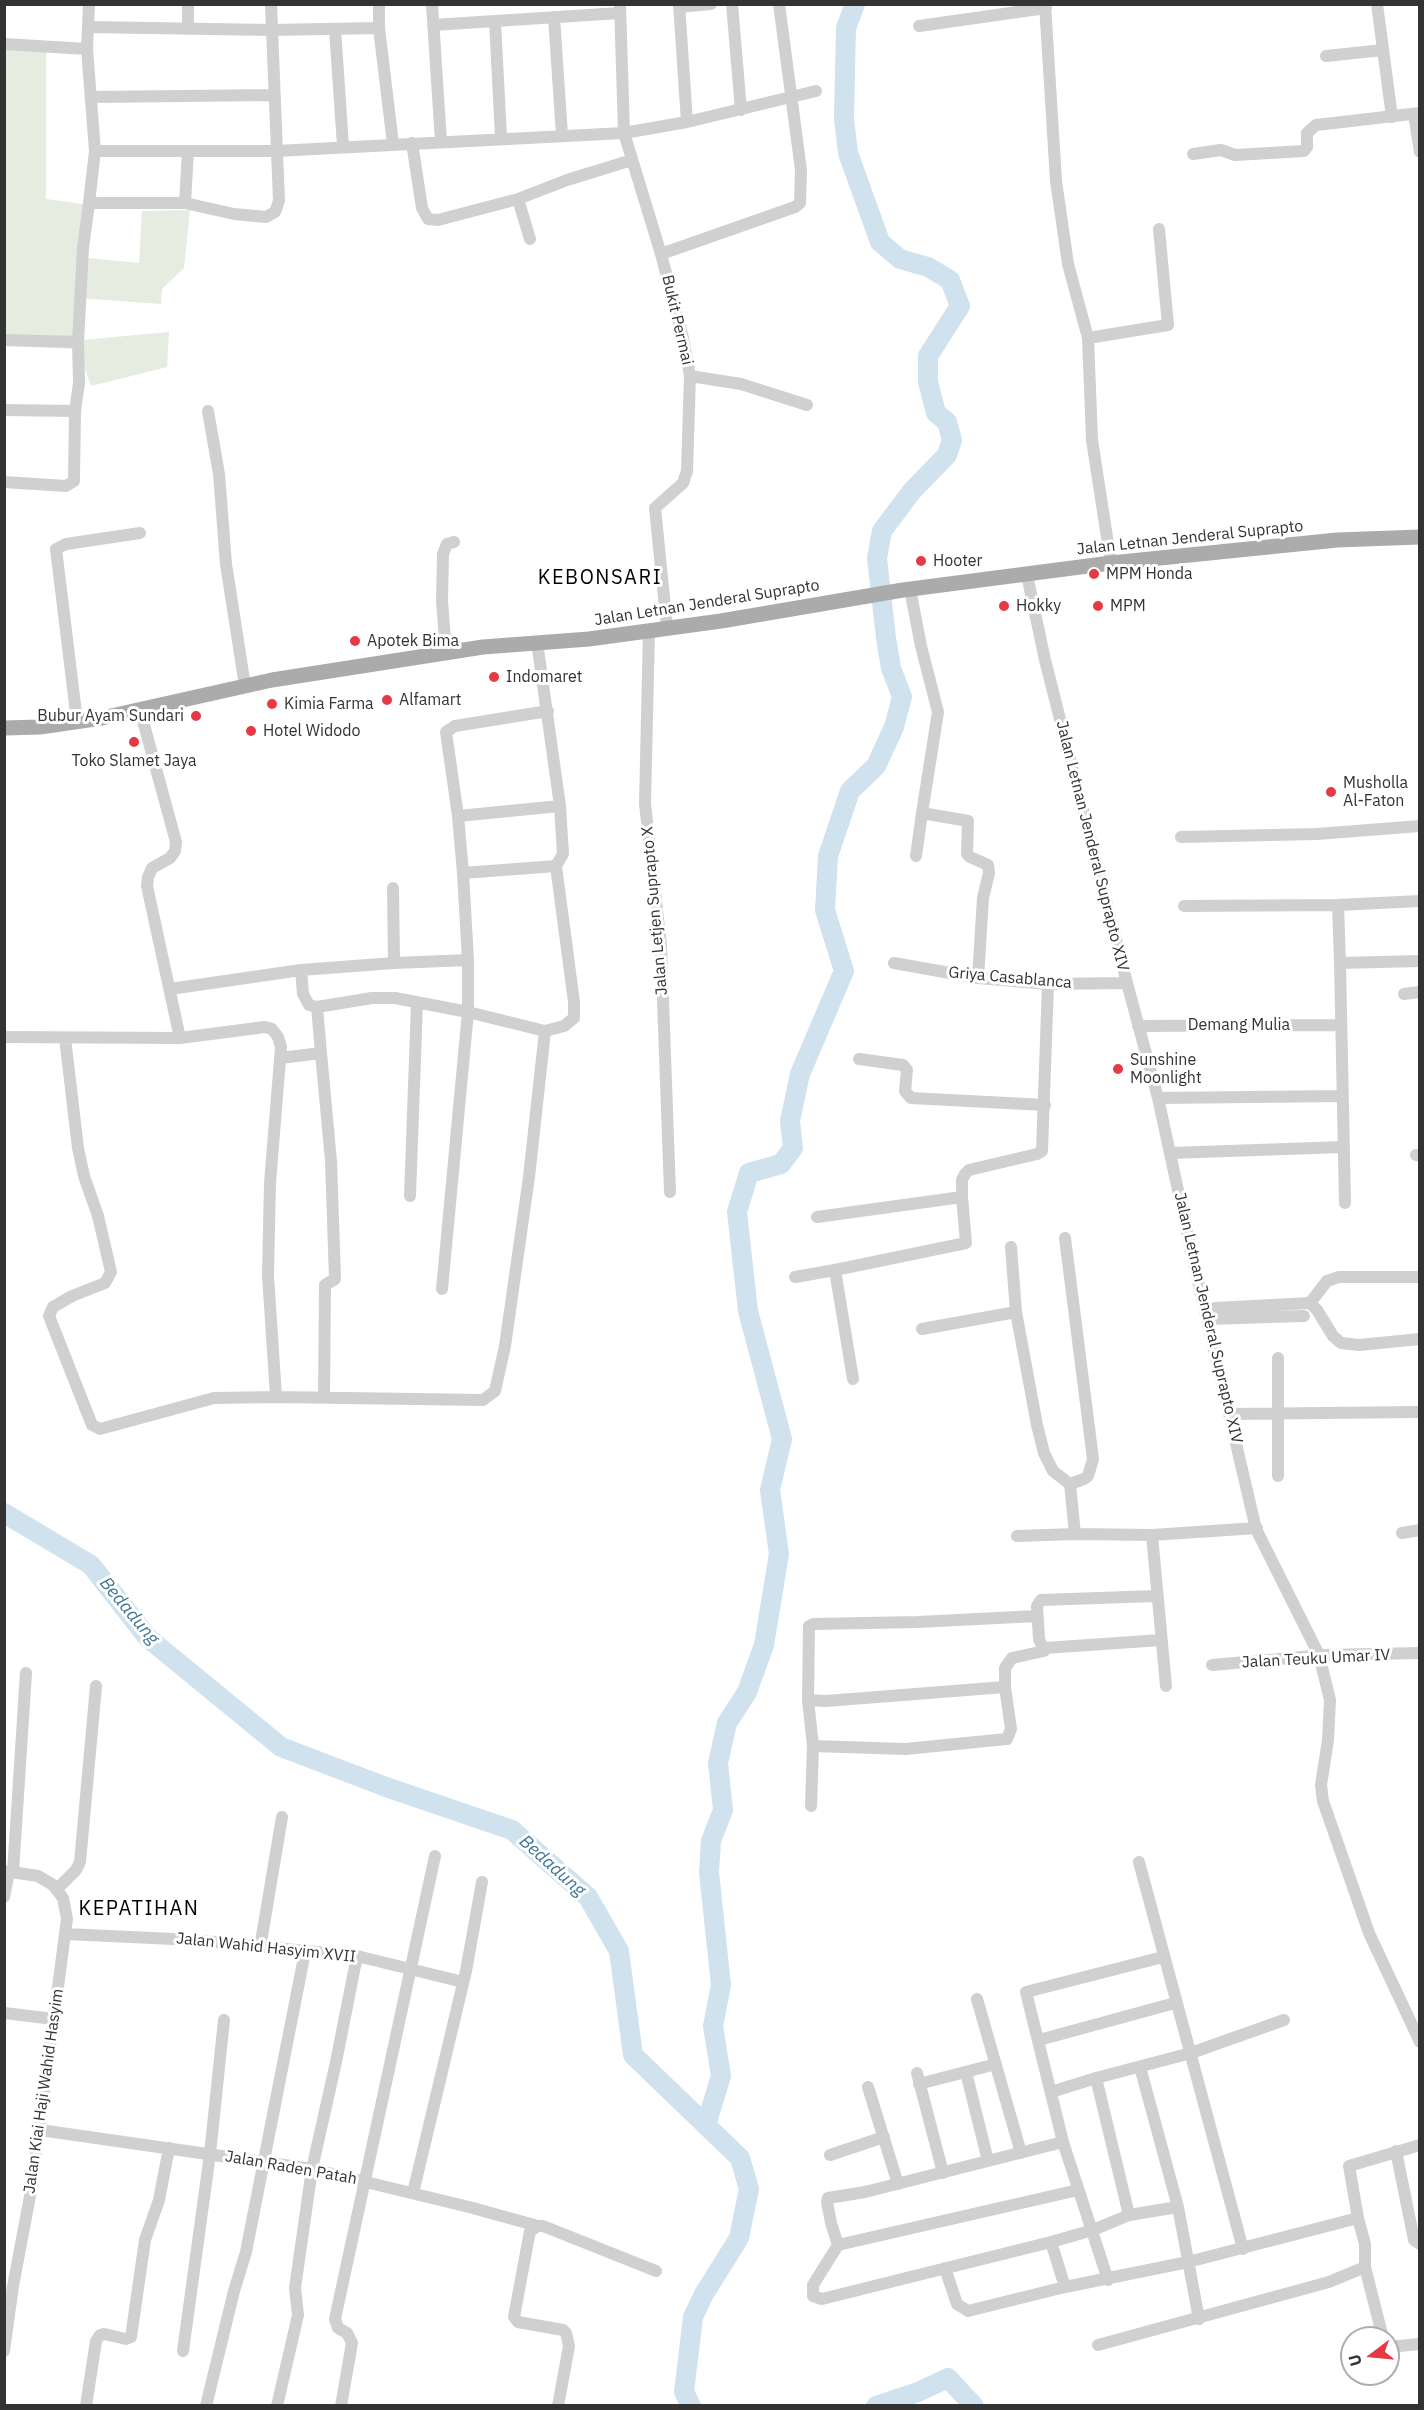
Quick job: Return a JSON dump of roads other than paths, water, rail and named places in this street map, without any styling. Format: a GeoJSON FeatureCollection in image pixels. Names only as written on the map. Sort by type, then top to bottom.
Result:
{"type":"FeatureCollection","features":[{"type":"Feature","properties":{"kind":"main road","name":"Jalan Letnan Jenderal Suprapto"},"geometry":{"type":"LineString","coordinates":[[4,728],[40,727],[77,721],[140,710],[245,686],[446,652],[589,639],[721,621],[907,590],[1111,563],[1337,540],[1419,537]]}},
{"type":"Feature","properties":{"kind":"street"},"geometry":{"type":"LineString","coordinates":[[4,482],[70,485],[74,481],[83,248],[95,151],[87,49],[89,4]]}},
{"type":"Feature","properties":{"kind":"street"},"geometry":{"type":"LineString","coordinates":[[188,4],[188,29]]}},
{"type":"Feature","properties":{"kind":"street"},"geometry":{"type":"LineString","coordinates":[[89,203],[185,203],[234,214],[266,217],[274,212],[279,201],[271,4]]}},
{"type":"Feature","properties":{"kind":"street"},"geometry":{"type":"LineString","coordinates":[[379,4],[379,28],[393,144]]}},
{"type":"Feature","properties":{"kind":"street"},"geometry":{"type":"LineString","coordinates":[[432,4],[441,142]]}},
{"type":"Feature","properties":{"kind":"street"},"geometry":{"type":"LineString","coordinates":[[687,122],[679,6],[711,4]]}},
{"type":"Feature","properties":{"kind":"street"},"geometry":{"type":"LineString","coordinates":[[732,4],[741,110]]}},
{"type":"Feature","properties":{"kind":"street"},"geometry":{"type":"LineString","coordinates":[[661,254],[795,207],[800,203],[801,170],[779,4]]}},
{"type":"Feature","properties":{"kind":"street"},"geometry":{"type":"LineString","coordinates":[[1377,4],[1392,117]]}},
{"type":"Feature","properties":{"kind":"street"},"geometry":{"type":"LineString","coordinates":[[919,26],[1045,6],[1056,181],[1068,264],[1088,338],[1092,440],[1111,563]]}},
{"type":"Feature","properties":{"kind":"street"},"geometry":{"type":"LineString","coordinates":[[433,25],[554,17],[620,9]]}},
{"type":"Feature","properties":{"kind":"street","name":"Bukit Permai"},"geometry":{"type":"LineString","coordinates":[[620,9],[624,133],[661,254],[683,338],[690,376],[687,471],[683,483],[655,508],[667,627]]}},
{"type":"Feature","properties":{"kind":"street"},"geometry":{"type":"LineString","coordinates":[[554,17],[562,135]]}},
{"type":"Feature","properties":{"kind":"street"},"geometry":{"type":"LineString","coordinates":[[495,21],[501,138]]}},
{"type":"Feature","properties":{"kind":"street"},"geometry":{"type":"LineString","coordinates":[[88,27],[271,30],[379,28]]}},
{"type":"Feature","properties":{"kind":"street"},"geometry":{"type":"LineString","coordinates":[[335,29],[343,146]]}},
{"type":"Feature","properties":{"kind":"street"},"geometry":{"type":"LineString","coordinates":[[4,44],[87,49]]}},
{"type":"Feature","properties":{"kind":"street"},"geometry":{"type":"LineString","coordinates":[[1326,56],[1383,50]]}},
{"type":"Feature","properties":{"kind":"street"},"geometry":{"type":"LineString","coordinates":[[95,151],[276,151],[624,133],[687,122],[816,91]]}},
{"type":"Feature","properties":{"kind":"street"},"geometry":{"type":"LineString","coordinates":[[92,97],[273,95]]}},
{"type":"Feature","properties":{"kind":"street"},"geometry":{"type":"LineString","coordinates":[[1193,154],[1221,150],[1235,156],[1304,151],[1307,147],[1307,133],[1316,125],[1417,114],[1419,152]]}},
{"type":"Feature","properties":{"kind":"street"},"geometry":{"type":"LineString","coordinates":[[412,143],[422,208],[428,219],[438,220],[518,199],[567,180],[632,160]]}},
{"type":"Feature","properties":{"kind":"street"},"geometry":{"type":"LineString","coordinates":[[185,203],[188,151]]}},
{"type":"Feature","properties":{"kind":"street"},"geometry":{"type":"LineString","coordinates":[[518,199],[530,239]]}},
{"type":"Feature","properties":{"kind":"street"},"geometry":{"type":"LineString","coordinates":[[1088,338],[1168,325],[1159,229]]}},
{"type":"Feature","properties":{"kind":"street"},"geometry":{"type":"LineString","coordinates":[[4,340],[78,342]]}},
{"type":"Feature","properties":{"kind":"street"},"geometry":{"type":"LineString","coordinates":[[690,376],[741,384],[807,405]]}},
{"type":"Feature","properties":{"kind":"street"},"geometry":{"type":"LineString","coordinates":[[4,410],[75,411]]}},
{"type":"Feature","properties":{"kind":"street"},"geometry":{"type":"LineString","coordinates":[[208,411],[219,474],[226,564],[245,686]]}},
{"type":"Feature","properties":{"kind":"street"},"geometry":{"type":"LineString","coordinates":[[77,721],[56,549],[66,544],[140,533]]}},
{"type":"Feature","properties":{"kind":"street"},"geometry":{"type":"LineString","coordinates":[[446,652],[442,602],[443,554],[447,544],[454,542]]}},
{"type":"Feature","properties":{"kind":"street","name":"Jalan Letnan Jenderal Suprapto XIV"},"geometry":{"type":"LineString","coordinates":[[1027,575],[1126,983],[1158,1098],[1256,1528],[1319,1655],[1330,1700],[1328,1740],[1321,1785],[1323,1801],[1369,1933],[1419,2042]]}},
{"type":"Feature","properties":{"kind":"street"},"geometry":{"type":"LineString","coordinates":[[907,590],[938,712],[916,856]]}},
{"type":"Feature","properties":{"kind":"street","name":"Jalan Letjen Suprapto X"},"geometry":{"type":"LineString","coordinates":[[649,630],[645,804],[660,945],[670,1192]]}},
{"type":"Feature","properties":{"kind":"street"},"geometry":{"type":"LineString","coordinates":[[301,970],[305,1001],[317,1007],[372,998],[394,998],[468,1012],[545,1031],[564,1026],[574,1018],[574,1002],[556,866],[563,854],[560,806],[537,642]]}},
{"type":"Feature","properties":{"kind":"street"},"geometry":{"type":"LineString","coordinates":[[140,710],[176,842],[176,852],[152,868],[147,886],[180,1038]]}},
{"type":"Feature","properties":{"kind":"street"},"geometry":{"type":"LineString","coordinates":[[442,1289],[468,1012],[468,960],[463,873],[458,816],[446,732],[449,728],[548,711]]}},
{"type":"Feature","properties":{"kind":"street"},"geometry":{"type":"LineString","coordinates":[[458,816],[560,806]]}},
{"type":"Feature","properties":{"kind":"street"},"geometry":{"type":"LineString","coordinates":[[922,813],[968,821],[967,854],[988,865],[989,873],[983,897],[978,978]]}},
{"type":"Feature","properties":{"kind":"street"},"geometry":{"type":"LineString","coordinates":[[1181,837],[1317,834],[1419,826]]}},
{"type":"Feature","properties":{"kind":"street"},"geometry":{"type":"LineString","coordinates":[[463,873],[556,866]]}},
{"type":"Feature","properties":{"kind":"street"},"geometry":{"type":"LineString","coordinates":[[393,888],[394,963]]}},
{"type":"Feature","properties":{"kind":"street"},"geometry":{"type":"LineString","coordinates":[[1184,906],[1419,902]]}},
{"type":"Feature","properties":{"kind":"street"},"geometry":{"type":"LineString","coordinates":[[1338,904],[1345,1203]]}},
{"type":"Feature","properties":{"kind":"street"},"geometry":{"type":"LineString","coordinates":[[170,989],[301,970],[468,960]]}},
{"type":"Feature","properties":{"kind":"street"},"geometry":{"type":"LineString","coordinates":[[1340,963],[1419,961]]}},
{"type":"Feature","properties":{"kind":"street","name":"Griya Casablanca"},"geometry":{"type":"LineString","coordinates":[[894,963],[978,978],[1048,984],[1126,983]]}},
{"type":"Feature","properties":{"kind":"street"},"geometry":{"type":"LineString","coordinates":[[795,1277],[966,1243],[962,1180],[969,1170],[1040,1153],[1042,1150],[1048,984]]}},
{"type":"Feature","properties":{"kind":"street"},"geometry":{"type":"LineString","coordinates":[[1404,994],[1419,992]]}},
{"type":"Feature","properties":{"kind":"street"},"geometry":{"type":"LineString","coordinates":[[410,1196],[417,1003]]}},
{"type":"Feature","properties":{"kind":"street"},"geometry":{"type":"LineString","coordinates":[[317,1007],[331,1161],[335,1280],[326,1285],[324,1397]]}},
{"type":"Feature","properties":{"kind":"street","name":"Demang Mulia"},"geometry":{"type":"LineString","coordinates":[[1138,1026],[1340,1025]]}},
{"type":"Feature","properties":{"kind":"street"},"geometry":{"type":"LineString","coordinates":[[4,1037],[180,1038],[265,1027],[272,1029],[278,1037],[281,1058],[270,1184],[268,1263],[276,1397]]}},
{"type":"Feature","properties":{"kind":"street"},"geometry":{"type":"LineString","coordinates":[[65,1038],[78,1148],[84,1176],[98,1216],[111,1272],[105,1283],[72,1296],[53,1307],[49,1316],[92,1425],[100,1429],[214,1398],[324,1397],[483,1400],[495,1391],[505,1346],[526,1200],[545,1031]]}},
{"type":"Feature","properties":{"kind":"street"},"geometry":{"type":"LineString","coordinates":[[281,1058],[321,1053]]}},
{"type":"Feature","properties":{"kind":"street"},"geometry":{"type":"LineString","coordinates":[[859,1059],[903,1065],[907,1070],[905,1091],[911,1098],[1045,1105]]}},
{"type":"Feature","properties":{"kind":"street"},"geometry":{"type":"LineString","coordinates":[[1158,1098],[1342,1096]]}},
{"type":"Feature","properties":{"kind":"street"},"geometry":{"type":"LineString","coordinates":[[1171,1154],[1343,1148]]}},
{"type":"Feature","properties":{"kind":"street"},"geometry":{"type":"LineString","coordinates":[[818,1217],[962,1197]]}},
{"type":"Feature","properties":{"kind":"street"},"geometry":{"type":"LineString","coordinates":[[1065,1238],[1093,1459],[1089,1476],[1070,1484]]}},
{"type":"Feature","properties":{"kind":"street"},"geometry":{"type":"LineString","coordinates":[[1011,1247],[1016,1312],[1037,1425],[1044,1453],[1053,1471],[1070,1484],[1075,1534]]}},
{"type":"Feature","properties":{"kind":"street"},"geometry":{"type":"LineString","coordinates":[[835,1270],[853,1379]]}},
{"type":"Feature","properties":{"kind":"street"},"geometry":{"type":"LineString","coordinates":[[1310,1303],[1327,1281],[1339,1277],[1419,1276]]}},
{"type":"Feature","properties":{"kind":"street"},"geometry":{"type":"LineString","coordinates":[[1215,1308],[1310,1303],[1333,1336],[1341,1343],[1359,1345],[1419,1339]]}},
{"type":"Feature","properties":{"kind":"street"},"geometry":{"type":"LineString","coordinates":[[921,1329],[1016,1312]]}},
{"type":"Feature","properties":{"kind":"street"},"geometry":{"type":"LineString","coordinates":[[1207,1319],[1305,1316]]}},
{"type":"Feature","properties":{"kind":"street"},"geometry":{"type":"LineString","coordinates":[[1278,1358],[1278,1476]]}},
{"type":"Feature","properties":{"kind":"street"},"geometry":{"type":"LineString","coordinates":[[1229,1414],[1417,1412]]}},
{"type":"Feature","properties":{"kind":"street"},"geometry":{"type":"LineString","coordinates":[[1017,1536],[1152,1535],[1256,1528]]}},
{"type":"Feature","properties":{"kind":"street"},"geometry":{"type":"LineString","coordinates":[[1401,1533],[1419,1530]]}},
{"type":"Feature","properties":{"kind":"street"},"geometry":{"type":"LineString","coordinates":[[1152,1535],[1166,1686]]}},
{"type":"Feature","properties":{"kind":"street"},"geometry":{"type":"LineString","coordinates":[[1044,1651],[1039,1639],[1037,1616],[1037,1606],[1041,1600],[1156,1596]]}},
{"type":"Feature","properties":{"kind":"street"},"geometry":{"type":"LineString","coordinates":[[811,1806],[813,1746],[808,1700],[809,1626],[813,1624],[1037,1616]]}},
{"type":"Feature","properties":{"kind":"street"},"geometry":{"type":"LineString","coordinates":[[813,1746],[905,1749],[1007,1738],[1011,1729],[1005,1687],[1005,1668],[1012,1658],[1044,1651],[1045,1648],[1161,1640]]}},
{"type":"Feature","properties":{"kind":"street","name":"Jalan Teuku Umar IV"},"geometry":{"type":"LineString","coordinates":[[1212,1665],[1319,1655],[1419,1653]]}},
{"type":"Feature","properties":{"kind":"street"},"geometry":{"type":"LineString","coordinates":[[4,1897],[9,1872],[26,1673]]}},
{"type":"Feature","properties":{"kind":"street"},"geometry":{"type":"LineString","coordinates":[[9,1872],[38,1876],[57,1890],[76,1870],[80,1862],[96,1686]]}},
{"type":"Feature","properties":{"kind":"street"},"geometry":{"type":"LineString","coordinates":[[808,1700],[826,1701],[1005,1687]]}},
{"type":"Feature","properties":{"kind":"street"},"geometry":{"type":"LineString","coordinates":[[260,1948],[282,1817]]}},
{"type":"Feature","properties":{"kind":"street"},"geometry":{"type":"LineString","coordinates":[[341,2406],[352,2343],[348,2333],[338,2328],[335,2319],[435,1856]]}},
{"type":"Feature","properties":{"kind":"street"},"geometry":{"type":"LineString","coordinates":[[1139,1863],[1243,2249]]}},
{"type":"Feature","properties":{"kind":"street"},"geometry":{"type":"LineString","coordinates":[[413,2193],[463,1982],[482,1882]]}},
{"type":"Feature","properties":{"kind":"street","name":"Jalan Kiai Haji Wahid Hasyim"},"geometry":{"type":"LineString","coordinates":[[4,2351],[9,2286],[32,2191],[66,1934],[66,1906],[57,1890]]}},
{"type":"Feature","properties":{"kind":"street","name":"Jalan Wahid Hasyim XVII"},"geometry":{"type":"LineString","coordinates":[[66,1934],[195,1940],[357,1956],[463,1982]]}},
{"type":"Feature","properties":{"kind":"street"},"geometry":{"type":"LineString","coordinates":[[206,2406],[234,2291],[246,2252],[304,1952]]}},
{"type":"Feature","properties":{"kind":"street"},"geometry":{"type":"LineString","coordinates":[[277,2406],[298,2315],[294,2289],[312,2169],[357,1956]]}},
{"type":"Feature","properties":{"kind":"street"},"geometry":{"type":"LineString","coordinates":[[1108,2280],[1063,2142],[1026,1994],[1027,1990],[1163,1957]]}},
{"type":"Feature","properties":{"kind":"street"},"geometry":{"type":"LineString","coordinates":[[977,1999],[1021,2153]]}},
{"type":"Feature","properties":{"kind":"street"},"geometry":{"type":"LineString","coordinates":[[1039,2040],[1175,2003]]}},
{"type":"Feature","properties":{"kind":"street"},"geometry":{"type":"LineString","coordinates":[[4,2013],[54,2019]]}},
{"type":"Feature","properties":{"kind":"street"},"geometry":{"type":"LineString","coordinates":[[183,2351],[210,2154],[224,2019]]}},
{"type":"Feature","properties":{"kind":"street"},"geometry":{"type":"LineString","coordinates":[[1051,2092],[1191,2053],[1284,2020]]}},
{"type":"Feature","properties":{"kind":"street"},"geometry":{"type":"LineString","coordinates":[[943,2172],[918,2078],[966,2072],[996,2064]]}},
{"type":"Feature","properties":{"kind":"street"},"geometry":{"type":"LineString","coordinates":[[1140,2067],[1178,2207],[1199,2319]]}},
{"type":"Feature","properties":{"kind":"street"},"geometry":{"type":"LineString","coordinates":[[966,2072],[988,2161]]}},
{"type":"Feature","properties":{"kind":"street"},"geometry":{"type":"LineString","coordinates":[[1096,2078],[1129,2215]]}},
{"type":"Feature","properties":{"kind":"street"},"geometry":{"type":"LineString","coordinates":[[868,2088],[898,2184]]}},
{"type":"Feature","properties":{"kind":"street","name":"Jalan Raden Patah"},"geometry":{"type":"LineString","coordinates":[[40,2130],[312,2169],[557,2231],[656,2271]]}},
{"type":"Feature","properties":{"kind":"street"},"geometry":{"type":"LineString","coordinates":[[830,2155],[884,2138]]}},
{"type":"Feature","properties":{"kind":"street"},"geometry":{"type":"LineString","coordinates":[[838,2245],[827,2199],[898,2184],[1063,2142]]}},
{"type":"Feature","properties":{"kind":"street"},"geometry":{"type":"LineString","coordinates":[[1380,2326],[1365,2267],[1365,2244],[1349,2166],[1419,2145]]}},
{"type":"Feature","properties":{"kind":"street"},"geometry":{"type":"LineString","coordinates":[[86,2406],[95,2343],[98,2338],[104,2334],[126,2339],[131,2337],[145,2240],[159,2200],[169,2148]]}},
{"type":"Feature","properties":{"kind":"street"},"geometry":{"type":"LineString","coordinates":[[1396,2151],[1414,2240],[1419,2244]]}},
{"type":"Feature","properties":{"kind":"street"},"geometry":{"type":"LineString","coordinates":[[1078,2190],[838,2245],[813,2285],[813,2296],[816,2299],[822,2299],[1051,2242],[1093,2230],[1129,2215],[1178,2207]]}},
{"type":"Feature","properties":{"kind":"street"},"geometry":{"type":"LineString","coordinates":[[945,2268],[957,2304],[968,2311],[1065,2287],[1108,2280],[1243,2249],[1358,2218]]}},
{"type":"Feature","properties":{"kind":"street"},"geometry":{"type":"LineString","coordinates":[[538,2226],[530,2231],[528,2237],[514,2317],[518,2322],[563,2330],[566,2333],[569,2346],[558,2406]]}},
{"type":"Feature","properties":{"kind":"street"},"geometry":{"type":"LineString","coordinates":[[1051,2242],[1065,2287]]}},
{"type":"Feature","properties":{"kind":"street"},"geometry":{"type":"LineString","coordinates":[[1098,2345],[1329,2282],[1365,2267]]}},
{"type":"Feature","properties":{"kind":"street"},"geometry":{"type":"LineString","coordinates":[[1400,2346],[1419,2344]]}},
{"type":"Feature","properties":{"kind":"waterway"},"geometry":{"type":"LineString","coordinates":[[706,2125],[721,2076],[713,2026],[721,1985],[709,1872],[711,1841],[723,1810],[718,1763],[727,1723],[747,1692],[764,1645],[779,1554],[770,1490],[782,1439],[748,1311],[737,1212],[749,1173],[781,1164],[793,1148],[790,1121],[800,1074],[844,971],[825,910],[828,856],[850,791],[876,766],[894,727],[902,697],[891,668],[886,638],[877,558],[882,531],[912,491],[947,455],[952,440],[947,422],[936,413],[928,382],[928,356],[960,306],[950,280],[928,267],[900,259],[880,242],[848,153],[844,119],[846,28],[855,4]]}},
{"type":"Feature","properties":{"kind":"waterway","name":"Bedadung"},"geometry":{"type":"LineString","coordinates":[[4,1513],[91,1565],[148,1638],[281,1747],[386,1787],[512,1830],[588,1897],[619,1951],[633,2055],[740,2158],[749,2189],[739,2238],[704,2294],[693,2317],[684,2392],[691,2406]]}},
{"type":"Feature","properties":{"kind":"waterway","name":"Bedadung"},"geometry":{"type":"LineString","coordinates":[[876,2406],[918,2392],[948,2378],[974,2406]]}},
{"type":"Feature","properties":{"kind":"place","name":"Hooter"},"geometry":{"type":"Point","coordinates":[921,561]}},
{"type":"Feature","properties":{"kind":"place","name":"MPM Honda"},"geometry":{"type":"Point","coordinates":[1094,574]}},
{"type":"Feature","properties":{"kind":"place","name":"Hokky"},"geometry":{"type":"Point","coordinates":[1004,606]}},
{"type":"Feature","properties":{"kind":"place","name":"MPM"},"geometry":{"type":"Point","coordinates":[1098,606]}},
{"type":"Feature","properties":{"kind":"place","name":"Apotek Bima"},"geometry":{"type":"Point","coordinates":[355,641]}},
{"type":"Feature","properties":{"kind":"place","name":"Indomaret"},"geometry":{"type":"Point","coordinates":[494,677]}},
{"type":"Feature","properties":{"kind":"place","name":"Alfamart"},"geometry":{"type":"Point","coordinates":[387,700]}},
{"type":"Feature","properties":{"kind":"place","name":"Kimia Farma"},"geometry":{"type":"Point","coordinates":[272,704]}},
{"type":"Feature","properties":{"kind":"place","name":"Bubur Ayam Sundari"},"geometry":{"type":"Point","coordinates":[196,716]}},
{"type":"Feature","properties":{"kind":"place","name":"Hotel Widodo"},"geometry":{"type":"Point","coordinates":[251,731]}},
{"type":"Feature","properties":{"kind":"place","name":"Toko Slamet Jaya"},"geometry":{"type":"Point","coordinates":[134,742]}},
{"type":"Feature","properties":{"kind":"place","name":"Musholla Al-Faton"},"geometry":{"type":"Point","coordinates":[1331,792]}},
{"type":"Feature","properties":{"kind":"place","name":"Sunshine Moonlight"},"geometry":{"type":"Point","coordinates":[1118,1069]}},
{"type":"Feature","properties":{"kind":"district","name":"KEBONSARI"},"geometry":{"type":"Point","coordinates":[600,578]}},
{"type":"Feature","properties":{"kind":"district","name":"KEPATIHAN"},"geometry":{"type":"Point","coordinates":[139,1909]}}]}
